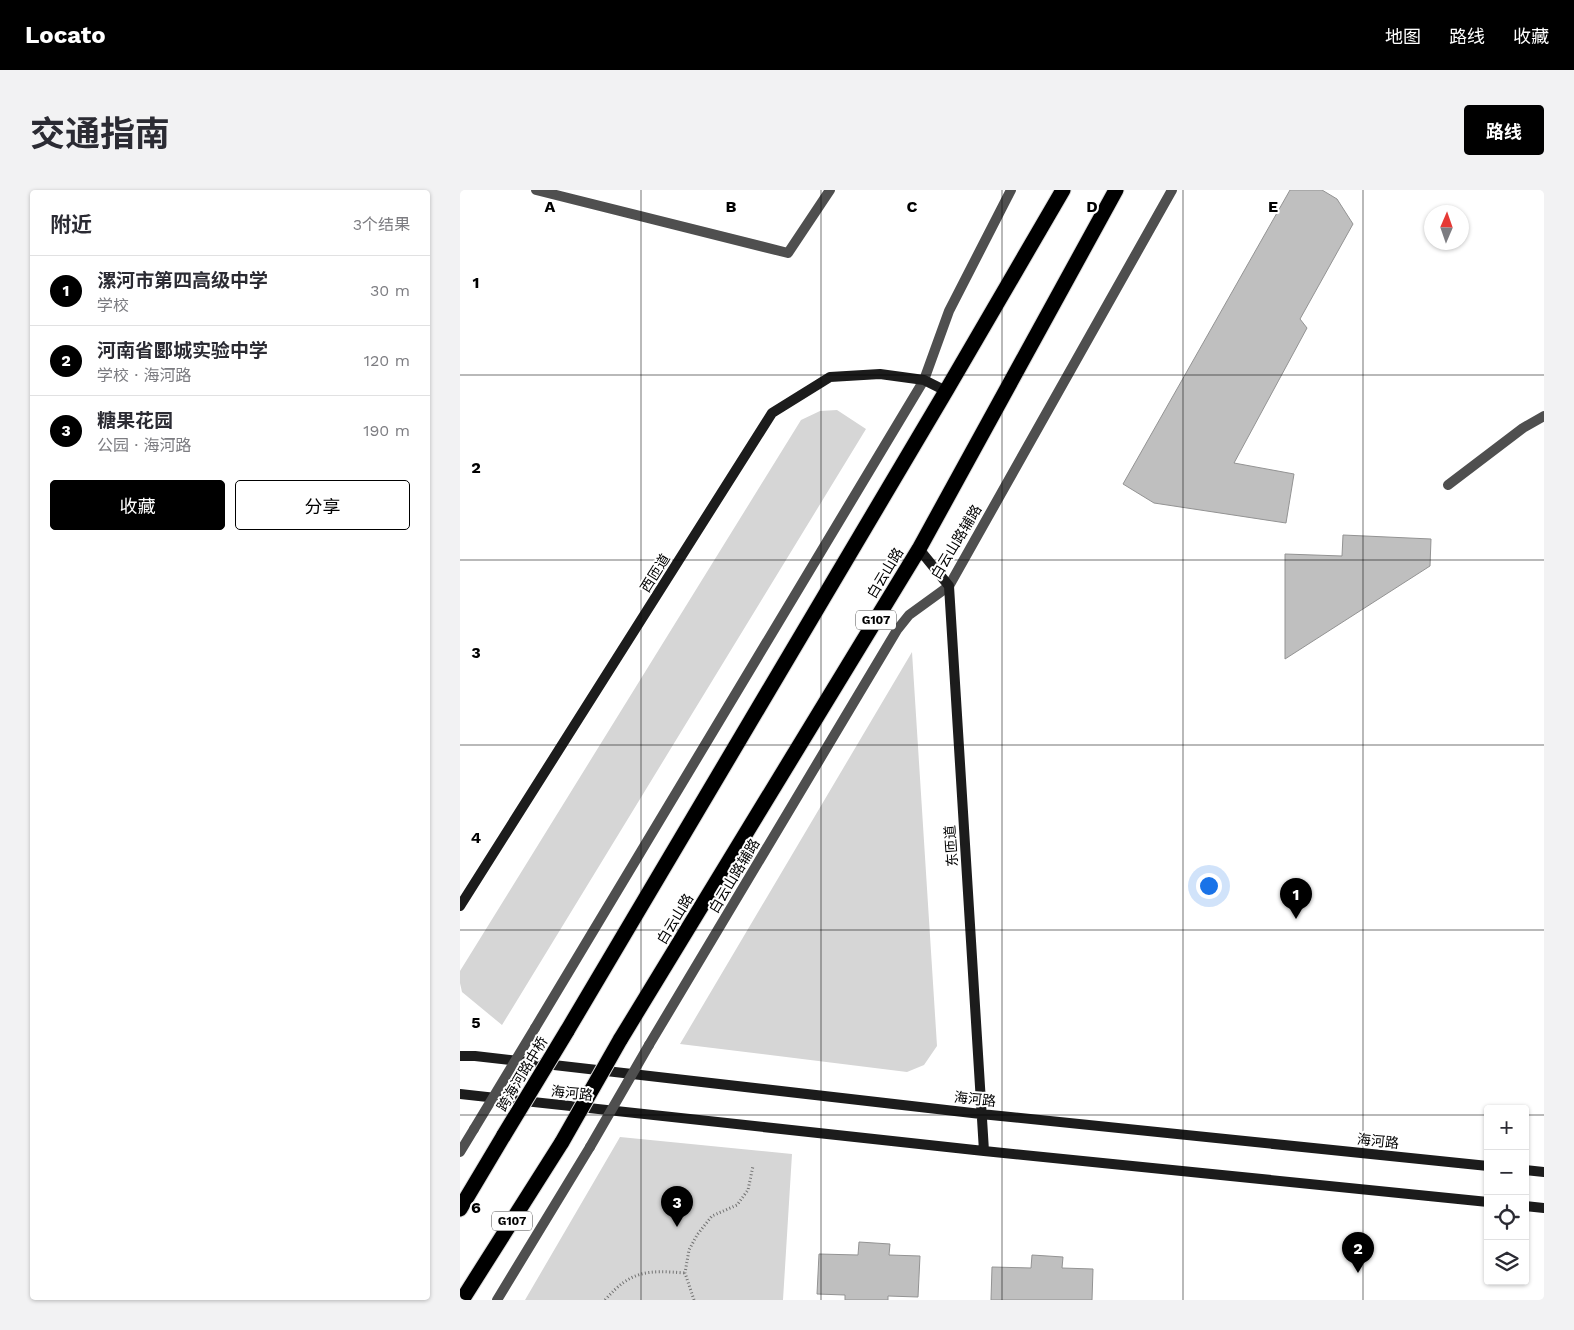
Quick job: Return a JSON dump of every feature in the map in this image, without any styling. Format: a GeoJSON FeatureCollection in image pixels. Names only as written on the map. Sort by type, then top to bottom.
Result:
{"type":"FeatureCollection","features":[{"type":"Feature","properties":{"kind":"highway"},"geometry":{"type":"LineString","coordinates":[[946,391],[1063,190]]}},
{"type":"Feature","properties":{"kind":"highway","name":"白云山路"},"geometry":{"type":"LineString","coordinates":[[462,1300],[562,1142],[620,1040],[919,549],[1116,190]]}},
{"type":"Feature","properties":{"kind":"highway","name":"跨海河路中桥"},"geometry":{"type":"LineString","coordinates":[[460,1209],[946,391]]}},
{"type":"Feature","properties":{"kind":"street"},"geometry":{"type":"LineString","coordinates":[[536,190],[788,253],[830,190]]}},
{"type":"Feature","properties":{"kind":"street"},"geometry":{"type":"LineString","coordinates":[[924,380],[949,311],[1011,190]]}},
{"type":"Feature","properties":{"kind":"street","name":"白云山路辅路"},"geometry":{"type":"LineString","coordinates":[[497,1300],[897,630],[909,615],[949,586],[1172,190]]}},
{"type":"Feature","properties":{"kind":"street","name":"西匝道"},"geometry":{"type":"LineString","coordinates":[[460,906],[772,413],[830,377],[880,374],[924,380],[946,391]]}},
{"type":"Feature","properties":{"kind":"street","name":"跨海河路中桥"},"geometry":{"type":"LineString","coordinates":[[460,1152],[924,380]]}},
{"type":"Feature","properties":{"kind":"street"},"geometry":{"type":"LineString","coordinates":[[1448,485],[1523,428],[1544,416]]}},
{"type":"Feature","properties":{"kind":"street"},"geometry":{"type":"LineString","coordinates":[[919,549],[949,586]]}},
{"type":"Feature","properties":{"kind":"street","name":"东匝道"},"geometry":{"type":"LineString","coordinates":[[949,586],[984,1151]]}},
{"type":"Feature","properties":{"kind":"street","name":"海河路"},"geometry":{"type":"LineString","coordinates":[[460,1056],[475,1056],[981,1114],[1484,1166]]}},
{"type":"Feature","properties":{"kind":"street","name":"海河路"},"geometry":{"type":"LineString","coordinates":[[460,1094],[984,1151],[1484,1202]]}},
{"type":"Feature","properties":{"kind":"street"},"geometry":{"type":"LineString","coordinates":[[1529,1170],[1544,1172]]}},
{"type":"Feature","properties":{"kind":"street"},"geometry":{"type":"LineString","coordinates":[[1529,1206],[1544,1208]]}},
{"type":"Feature","properties":{"kind":"path"},"geometry":{"type":"LineString","coordinates":[[694,1300],[685,1273],[689,1250],[696,1235],[712,1216],[738,1205],[748,1190],[753,1166]]}},
{"type":"Feature","properties":{"kind":"path"},"geometry":{"type":"LineString","coordinates":[[604,1300],[612,1291],[638,1274],[657,1271],[685,1273]]}},
{"type":"Feature","properties":{"kind":"shaded area"},"geometry":{"type":"Polygon","coordinates":[[[837,410],[866,429],[502,1025],[462,992],[460,971],[801,420],[820,411],[837,410]]]}},
{"type":"Feature","properties":{"kind":"shaded area"},"geometry":{"type":"Polygon","coordinates":[[[912,652],[937,1046],[924,1065],[907,1072],[680,1044],[912,652]]]}},
{"type":"Feature","properties":{"kind":"shaded area"},"geometry":{"type":"Polygon","coordinates":[[[620,1137],[792,1154],[783,1300],[525,1300],[620,1137]]]}},
{"type":"Feature","properties":{"kind":"building"},"geometry":{"type":"Polygon","coordinates":[[[1290,190],[1322,190],[1337,199],[1353,224],[1300,319],[1307,328],[1234,463],[1294,474],[1286,523],[1154,503],[1123,484],[1290,190]]]}},
{"type":"Feature","properties":{"kind":"building"},"geometry":{"type":"Polygon","coordinates":[[[1343,535],[1431,539],[1430,566],[1285,659],[1285,554],[1342,556],[1343,535]]]}},
{"type":"Feature","properties":{"kind":"building"},"geometry":{"type":"Polygon","coordinates":[[[859,1242],[890,1244],[889,1255],[920,1256],[918,1297],[888,1296],[888,1300],[845,1300],[845,1295],[817,1294],[819,1254],[858,1255],[859,1242]]]}},
{"type":"Feature","properties":{"kind":"building"},"geometry":{"type":"Polygon","coordinates":[[[1032,1255],[1063,1257],[1062,1268],[1093,1269],[1092,1300],[991,1300],[992,1267],[1031,1268],[1032,1255]]]}},
{"type":"Feature","properties":{"kind":"place","name":"漯河市第四高级中学"},"geometry":{"type":"Point","coordinates":[1296,919]}},
{"type":"Feature","properties":{"kind":"place","name":"糖果花园"},"geometry":{"type":"Point","coordinates":[677,1227]}},
{"type":"Feature","properties":{"kind":"place","name":"河南省郾城实验中学"},"geometry":{"type":"Point","coordinates":[1358,1273]}}]}
